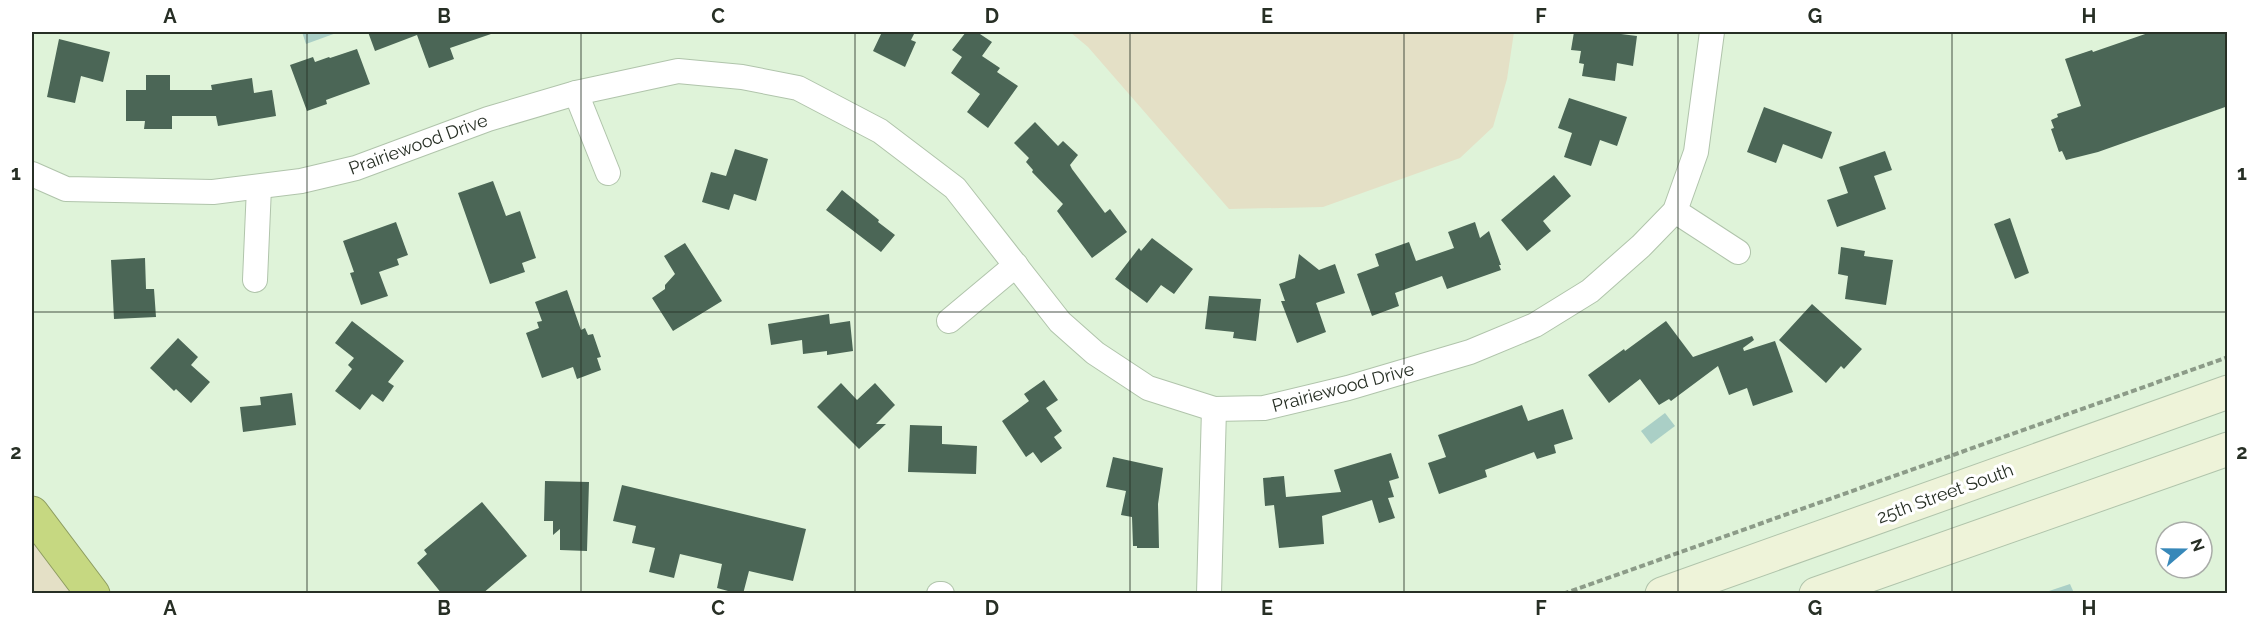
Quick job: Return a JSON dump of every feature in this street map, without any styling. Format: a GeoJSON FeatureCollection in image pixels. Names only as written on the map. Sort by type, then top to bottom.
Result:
{"type":"FeatureCollection","features":[{"type":"Feature","properties":{"kind":"highway"},"geometry":{"type":"LineString","coordinates":[[32,513],[93,594]]}},
{"type":"Feature","properties":{"kind":"main road","name":"25th Street South"},"geometry":{"type":"LineString","coordinates":[[1662,594],[2228,392]]}},
{"type":"Feature","properties":{"kind":"main road"},"geometry":{"type":"LineString","coordinates":[[1816,594],[2228,449]]}},
{"type":"Feature","properties":{"kind":"street","name":"Prairiewood Drive"},"geometry":{"type":"LineString","coordinates":[[32,174],[66,189],[213,192],[259,187],[300,181],[356,168],[488,119],[576,93],[678,72],[742,77],[798,88],[880,130],[955,188],[1060,322],[1095,353],[1148,388],[1214,409],[1264,408],[1470,352],[1535,325],[1590,291],[1641,246],[1675,211],[1696,152],[1712,32]]}},
{"type":"Feature","properties":{"kind":"street"},"geometry":{"type":"LineString","coordinates":[[576,93],[608,173]]}},
{"type":"Feature","properties":{"kind":"street"},"geometry":{"type":"LineString","coordinates":[[255,280],[259,187]]}},
{"type":"Feature","properties":{"kind":"street"},"geometry":{"type":"LineString","coordinates":[[1675,211],[1738,252]]}},
{"type":"Feature","properties":{"kind":"street"},"geometry":{"type":"LineString","coordinates":[[949,321],[1016,265]]}},
{"type":"Feature","properties":{"kind":"street"},"geometry":{"type":"LineString","coordinates":[[1209,594],[1214,409]]}},
{"type":"Feature","properties":{"kind":"path"},"geometry":{"type":"LineString","coordinates":[[1563,594],[2228,357]]}},
{"type":"Feature","properties":{"kind":"shaded area"},"geometry":{"type":"Polygon","coordinates":[[[1070,32],[1514,32],[1507,79],[1493,127],[1460,158],[1323,207],[1229,209],[1088,47],[1070,32]]]}},
{"type":"Feature","properties":{"kind":"shaded area"},"geometry":{"type":"Polygon","coordinates":[[[32,525],[85,593],[32,593],[32,525]]]}},
{"type":"Feature","properties":{"kind":"water"},"geometry":{"type":"Polygon","coordinates":[[[302,32],[339,32],[306,44],[302,32]]]}},
{"type":"Feature","properties":{"kind":"water"},"geometry":{"type":"Polygon","coordinates":[[[1665,413],[1675,426],[1651,444],[1641,431],[1665,413]]]}},
{"type":"Feature","properties":{"kind":"water"},"geometry":{"type":"Polygon","coordinates":[[[2070,584],[2074,593],[2043,593],[2070,584]]]}},
{"type":"Feature","properties":{"kind":"building"},"geometry":{"type":"Polygon","coordinates":[[[368,32],[491,32],[491,34],[450,48],[454,59],[429,68],[417,35],[375,51],[368,32]]]}},
{"type":"Feature","properties":{"kind":"building"},"geometry":{"type":"Polygon","coordinates":[[[882,32],[915,32],[911,40],[916,42],[905,67],[873,51],[882,32]]]}},
{"type":"Feature","properties":{"kind":"building"},"geometry":{"type":"Polygon","coordinates":[[[966,32],[977,32],[992,42],[982,56],[1000,68],[997,72],[1018,86],[988,128],[967,112],[980,94],[951,73],[962,57],[952,50],[966,32]]]}},
{"type":"Feature","properties":{"kind":"building"},"geometry":{"type":"Polygon","coordinates":[[[1574,32],[1605,32],[1637,36],[1633,66],[1617,63],[1615,81],[1582,76],[1584,64],[1579,63],[1581,51],[1571,50],[1574,32]]]}},
{"type":"Feature","properties":{"kind":"building"},"geometry":{"type":"Polygon","coordinates":[[[2151,32],[2228,32],[2228,106],[2098,152],[2066,160],[2062,151],[2059,152],[2051,129],[2054,128],[2051,120],[2058,117],[2057,114],[2081,106],[2065,59],[2151,32]]]}},
{"type":"Feature","properties":{"kind":"building"},"geometry":{"type":"Polygon","coordinates":[[[59,39],[110,52],[103,82],[81,76],[75,103],[47,97],[59,39]]]}},
{"type":"Feature","properties":{"kind":"building"},"geometry":{"type":"Polygon","coordinates":[[[357,49],[370,84],[326,100],[327,104],[307,111],[290,65],[313,57],[315,62],[357,49]]]}},
{"type":"Feature","properties":{"kind":"building"},"geometry":{"type":"Polygon","coordinates":[[[146,75],[170,75],[170,90],[212,90],[211,85],[252,78],[254,93],[272,90],[276,116],[218,126],[216,116],[172,116],[172,129],[144,129],[145,121],[126,121],[126,90],[146,90],[146,75]]]}},
{"type":"Feature","properties":{"kind":"building"},"geometry":{"type":"Polygon","coordinates":[[[1569,98],[1627,117],[1617,146],[1600,140],[1591,166],[1564,157],[1572,133],[1558,128],[1569,98]]]}},
{"type":"Feature","properties":{"kind":"building"},"geometry":{"type":"Polygon","coordinates":[[[1764,107],[1832,132],[1822,159],[1783,144],[1776,163],[1747,152],[1764,107]]]}},
{"type":"Feature","properties":{"kind":"building"},"geometry":{"type":"Polygon","coordinates":[[[1035,122],[1058,146],[1063,141],[1078,155],[1070,165],[1072,169],[1105,213],[1110,209],[1127,232],[1092,258],[1057,211],[1063,204],[1032,172],[1033,170],[1026,162],[1029,158],[1014,143],[1035,122]]]}},
{"type":"Feature","properties":{"kind":"building"},"geometry":{"type":"Polygon","coordinates":[[[735,149],[768,159],[756,201],[734,194],[729,210],[702,202],[711,172],[726,176],[735,149]]]}},
{"type":"Feature","properties":{"kind":"building"},"geometry":{"type":"Polygon","coordinates":[[[1885,151],[1892,170],[1874,176],[1886,209],[1837,227],[1827,200],[1848,193],[1839,167],[1885,151]]]}},
{"type":"Feature","properties":{"kind":"building"},"geometry":{"type":"Polygon","coordinates":[[[1554,175],[1571,196],[1543,221],[1551,231],[1527,251],[1501,220],[1554,175]]]}},
{"type":"Feature","properties":{"kind":"building"},"geometry":{"type":"Polygon","coordinates":[[[493,181],[506,216],[520,211],[536,258],[522,263],[525,272],[490,284],[458,193],[493,181]]]}},
{"type":"Feature","properties":{"kind":"building"},"geometry":{"type":"Polygon","coordinates":[[[842,190],[895,235],[881,252],[826,210],[842,190]]]}},
{"type":"Feature","properties":{"kind":"building"},"geometry":{"type":"Polygon","coordinates":[[[2010,218],[2029,273],[2015,279],[1994,224],[2010,218]]]}},
{"type":"Feature","properties":{"kind":"building"},"geometry":{"type":"Polygon","coordinates":[[[396,222],[408,255],[397,259],[399,265],[379,272],[388,296],[361,305],[350,273],[354,272],[343,241],[396,222]]]}},
{"type":"Feature","properties":{"kind":"building"},"geometry":{"type":"Polygon","coordinates":[[[1475,222],[1480,238],[1489,231],[1501,270],[1447,289],[1442,276],[1395,293],[1399,306],[1372,316],[1357,274],[1379,266],[1375,254],[1409,242],[1416,261],[1454,248],[1448,232],[1475,222]]]}},
{"type":"Feature","properties":{"kind":"building"},"geometry":{"type":"Polygon","coordinates":[[[1152,238],[1193,269],[1174,294],[1161,285],[1147,303],[1115,279],[1139,248],[1141,251],[1152,238]]]}},
{"type":"Feature","properties":{"kind":"building"},"geometry":{"type":"Polygon","coordinates":[[[685,243],[722,301],[673,331],[652,298],[665,289],[665,285],[675,274],[664,256],[685,243]]]}},
{"type":"Feature","properties":{"kind":"building"},"geometry":{"type":"Polygon","coordinates":[[[1841,247],[1865,251],[1864,256],[1893,260],[1886,305],[1845,299],[1848,276],[1838,274],[1841,247]]]}},
{"type":"Feature","properties":{"kind":"building"},"geometry":{"type":"Polygon","coordinates":[[[1299,254],[1319,270],[1335,264],[1345,293],[1316,303],[1326,332],[1297,343],[1281,301],[1285,301],[1279,284],[1295,278],[1299,254]]]}},
{"type":"Feature","properties":{"kind":"building"},"geometry":{"type":"Polygon","coordinates":[[[145,258],[146,289],[154,289],[156,317],[114,319],[111,260],[145,258]]]}},
{"type":"Feature","properties":{"kind":"building"},"geometry":{"type":"Polygon","coordinates":[[[567,290],[581,330],[585,328],[588,335],[593,334],[601,357],[597,358],[601,370],[577,379],[573,367],[542,378],[526,333],[539,328],[537,322],[542,321],[535,302],[567,290]]]}},
{"type":"Feature","properties":{"kind":"building"},"geometry":{"type":"Polygon","coordinates":[[[1209,296],[1261,299],[1256,341],[1233,338],[1234,332],[1205,329],[1209,296]]]}},
{"type":"Feature","properties":{"kind":"building"},"geometry":{"type":"Polygon","coordinates":[[[1812,304],[1862,349],[1844,369],[1841,366],[1826,383],[1779,340],[1812,304]]]}},
{"type":"Feature","properties":{"kind":"building"},"geometry":{"type":"Polygon","coordinates":[[[829,314],[830,324],[850,321],[853,351],[827,355],[827,351],[803,354],[802,340],[771,345],[768,324],[829,314]]]}},
{"type":"Feature","properties":{"kind":"building"},"geometry":{"type":"Polygon","coordinates":[[[352,321],[404,361],[388,382],[394,386],[383,402],[372,394],[360,410],[335,391],[352,369],[348,365],[354,358],[335,343],[352,321]]]}},
{"type":"Feature","properties":{"kind":"building"},"geometry":{"type":"Polygon","coordinates":[[[1666,321],[1693,357],[1752,336],[1754,340],[1743,348],[1744,351],[1775,341],[1793,392],[1753,406],[1747,388],[1729,395],[1718,366],[1671,401],[1669,399],[1659,405],[1640,379],[1609,403],[1588,375],[1666,321]]]}},
{"type":"Feature","properties":{"kind":"building"},"geometry":{"type":"Polygon","coordinates":[[[178,338],[198,357],[191,365],[210,382],[191,403],[176,389],[174,391],[150,368],[178,338]]]}},
{"type":"Feature","properties":{"kind":"building"},"geometry":{"type":"Polygon","coordinates":[[[1044,380],[1058,400],[1046,408],[1062,431],[1054,437],[1062,448],[1041,463],[1033,452],[1026,457],[1002,421],[1029,401],[1024,394],[1044,380]]]}},
{"type":"Feature","properties":{"kind":"building"},"geometry":{"type":"Polygon","coordinates":[[[841,383],[857,400],[875,383],[895,405],[876,424],[886,424],[859,449],[817,407],[841,383]]]}},
{"type":"Feature","properties":{"kind":"building"},"geometry":{"type":"Polygon","coordinates":[[[292,393],[296,425],[243,432],[240,407],[261,405],[260,397],[292,393]]]}},
{"type":"Feature","properties":{"kind":"building"},"geometry":{"type":"Polygon","coordinates":[[[1522,405],[1528,421],[1563,409],[1573,439],[1554,445],[1556,453],[1537,459],[1534,452],[1485,470],[1487,477],[1439,494],[1428,463],[1446,457],[1438,435],[1522,405]]]}},
{"type":"Feature","properties":{"kind":"building"},"geometry":{"type":"Polygon","coordinates":[[[910,425],[942,426],[942,444],[977,446],[976,474],[908,472],[910,425]]]}},
{"type":"Feature","properties":{"kind":"building"},"geometry":{"type":"Polygon","coordinates":[[[1391,453],[1399,478],[1389,481],[1394,497],[1388,498],[1395,518],[1379,523],[1372,500],[1322,516],[1324,544],[1279,548],[1274,505],[1265,506],[1263,478],[1284,476],[1286,497],[1341,492],[1334,470],[1391,453]]]}},
{"type":"Feature","properties":{"kind":"building"},"geometry":{"type":"Polygon","coordinates":[[[1113,457],[1163,468],[1158,504],[1159,548],[1133,546],[1132,517],[1121,515],[1126,491],[1106,487],[1113,457]]]}},
{"type":"Feature","properties":{"kind":"building"},"geometry":{"type":"Polygon","coordinates":[[[545,481],[589,482],[587,551],[560,550],[560,529],[553,535],[553,521],[544,521],[545,481]]]}},
{"type":"Feature","properties":{"kind":"building"},"geometry":{"type":"Polygon","coordinates":[[[622,485],[806,529],[793,581],[749,571],[743,594],[739,594],[717,588],[722,564],[680,554],[674,578],[649,572],[655,548],[632,543],[636,526],[613,521],[622,485]]]}},
{"type":"Feature","properties":{"kind":"building"},"geometry":{"type":"Polygon","coordinates":[[[482,502],[527,556],[482,594],[442,594],[417,563],[427,554],[424,550],[482,502]]]}}]}
